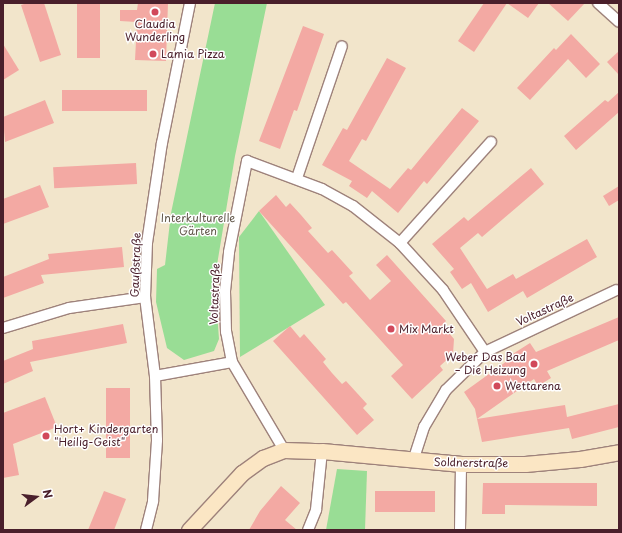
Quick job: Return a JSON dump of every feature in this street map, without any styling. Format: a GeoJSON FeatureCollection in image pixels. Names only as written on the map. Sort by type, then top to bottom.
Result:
{"type":"FeatureCollection","features":[{"type":"Feature","properties":{"kind":"street","name":"Gaußstraße"},"geometry":{"type":"LineString","coordinates":[[146,530],[156,481],[155,376],[145,297],[147,244],[154,194],[190,3]]}},
{"type":"Feature","properties":{"kind":"street"},"geometry":{"type":"LineString","coordinates":[[598,3],[619,22]]}},
{"type":"Feature","properties":{"kind":"street"},"geometry":{"type":"LineString","coordinates":[[297,178],[342,46]]}},
{"type":"Feature","properties":{"kind":"street"},"geometry":{"type":"LineString","coordinates":[[400,243],[491,142]]}},
{"type":"Feature","properties":{"kind":"street","name":"Voltastraße"},"geometry":{"type":"LineString","coordinates":[[284,450],[232,362],[226,332],[225,291],[229,252],[246,161],[297,178],[352,206],[400,243],[443,290],[485,352]]}},
{"type":"Feature","properties":{"kind":"street","name":"Voltastraße"},"geometry":{"type":"LineString","coordinates":[[413,461],[424,427],[446,390],[485,352],[616,290]]}},
{"type":"Feature","properties":{"kind":"street"},"geometry":{"type":"LineString","coordinates":[[3,328],[69,308],[145,297]]}},
{"type":"Feature","properties":{"kind":"street"},"geometry":{"type":"LineString","coordinates":[[155,376],[232,362]]}},
{"type":"Feature","properties":{"kind":"street","name":"Soldnerstraße"},"geometry":{"type":"LineString","coordinates":[[189,530],[242,473],[263,458],[284,450],[322,450],[413,461],[461,464],[524,464],[580,459],[619,452]]}},
{"type":"Feature","properties":{"kind":"street"},"geometry":{"type":"LineString","coordinates":[[308,530],[316,510],[322,450]]}},
{"type":"Feature","properties":{"kind":"street"},"geometry":{"type":"LineString","coordinates":[[460,530],[461,464]]}},
{"type":"Feature","properties":{"kind":"green space","name":"Interkulturelle Gärten"},"geometry":{"type":"Polygon","coordinates":[[[215,3],[267,3],[235,156],[217,265],[215,284],[219,339],[214,351],[184,360],[167,348],[156,302],[157,269],[165,265],[171,213],[215,3]]]}},
{"type":"Feature","properties":{"kind":"green space"},"geometry":{"type":"Polygon","coordinates":[[[259,211],[325,305],[240,357],[239,237],[259,211]]]}},
{"type":"Feature","properties":{"kind":"green space"},"geometry":{"type":"Polygon","coordinates":[[[337,469],[367,471],[365,530],[326,530],[337,469]]]}},
{"type":"Feature","properties":{"kind":"building"},"geometry":{"type":"Polygon","coordinates":[[[27,3],[44,3],[61,55],[40,62],[21,5],[27,3]]]}},
{"type":"Feature","properties":{"kind":"building"},"geometry":{"type":"Polygon","coordinates":[[[77,3],[100,3],[100,58],[77,58],[77,3]]]}},
{"type":"Feature","properties":{"kind":"building"},"geometry":{"type":"Polygon","coordinates":[[[138,3],[168,3],[166,61],[135,60],[137,22],[120,21],[120,10],[137,10],[138,3]]]}},
{"type":"Feature","properties":{"kind":"building"},"geometry":{"type":"Polygon","coordinates":[[[484,3],[507,3],[474,52],[458,41],[484,3]]]}},
{"type":"Feature","properties":{"kind":"building"},"geometry":{"type":"Polygon","coordinates":[[[507,3],[539,3],[528,18],[507,3]]]}},
{"type":"Feature","properties":{"kind":"building"},"geometry":{"type":"Polygon","coordinates":[[[548,3],[585,3],[568,21],[548,3]]]}},
{"type":"Feature","properties":{"kind":"building"},"geometry":{"type":"Polygon","coordinates":[[[303,26],[324,34],[297,111],[294,110],[280,149],[259,141],[303,26]]]}},
{"type":"Feature","properties":{"kind":"building"},"geometry":{"type":"Polygon","coordinates":[[[571,34],[600,64],[586,78],[568,59],[530,100],[517,88],[554,48],[556,50],[571,34]]]}},
{"type":"Feature","properties":{"kind":"building"},"geometry":{"type":"Polygon","coordinates":[[[3,44],[19,70],[3,80],[3,44]]]}},
{"type":"Feature","properties":{"kind":"building"},"geometry":{"type":"Polygon","coordinates":[[[619,51],[619,75],[607,62],[619,51]]]}},
{"type":"Feature","properties":{"kind":"building"},"geometry":{"type":"Polygon","coordinates":[[[387,58],[406,68],[366,141],[362,139],[349,161],[390,189],[408,168],[411,170],[462,108],[479,121],[427,184],[424,181],[398,213],[372,191],[367,198],[349,186],[352,181],[322,165],[343,128],[347,130],[387,58]]]}},
{"type":"Feature","properties":{"kind":"building"},"geometry":{"type":"Polygon","coordinates":[[[62,90],[147,90],[147,111],[62,111],[62,90]]]}},
{"type":"Feature","properties":{"kind":"building"},"geometry":{"type":"Polygon","coordinates":[[[619,92],[619,112],[576,150],[564,136],[605,100],[608,102],[619,92]]]}},
{"type":"Feature","properties":{"kind":"building"},"geometry":{"type":"Polygon","coordinates":[[[45,100],[54,123],[5,142],[3,117],[45,100]]]}},
{"type":"Feature","properties":{"kind":"building"},"geometry":{"type":"Polygon","coordinates":[[[136,163],[137,184],[54,188],[53,167],[136,163]]]}},
{"type":"Feature","properties":{"kind":"building"},"geometry":{"type":"Polygon","coordinates":[[[531,168],[544,184],[482,237],[478,233],[460,248],[487,289],[513,274],[516,279],[587,239],[597,257],[527,298],[523,291],[488,312],[471,283],[462,289],[450,272],[454,269],[432,244],[464,217],[468,221],[531,168]]]}},
{"type":"Feature","properties":{"kind":"building"},"geometry":{"type":"Polygon","coordinates":[[[40,185],[49,207],[3,224],[3,199],[40,185]]]}},
{"type":"Feature","properties":{"kind":"building"},"geometry":{"type":"Polygon","coordinates":[[[619,186],[619,200],[609,206],[603,196],[619,186]]]}},
{"type":"Feature","properties":{"kind":"building"},"geometry":{"type":"Polygon","coordinates":[[[276,195],[286,207],[290,203],[312,228],[308,231],[328,253],[332,250],[353,273],[349,276],[370,300],[391,281],[376,265],[387,255],[446,321],[442,325],[454,339],[453,354],[440,366],[443,370],[412,399],[391,376],[403,365],[346,302],[343,304],[259,211],[276,195]]]}},
{"type":"Feature","properties":{"kind":"building"},"geometry":{"type":"Polygon","coordinates":[[[122,247],[124,267],[41,275],[44,283],[3,298],[3,277],[49,259],[48,254],[122,247]]]}},
{"type":"Feature","properties":{"kind":"building"},"geometry":{"type":"Polygon","coordinates":[[[619,317],[619,340],[547,371],[551,378],[538,386],[534,379],[477,419],[475,409],[464,392],[507,361],[505,359],[530,343],[536,352],[619,317]]]}},
{"type":"Feature","properties":{"kind":"building"},"geometry":{"type":"Polygon","coordinates":[[[123,324],[127,343],[30,362],[33,371],[3,384],[3,361],[33,349],[32,341],[123,324]]]}},
{"type":"Feature","properties":{"kind":"building"},"geometry":{"type":"Polygon","coordinates":[[[290,326],[300,338],[304,334],[326,359],[323,362],[332,373],[342,384],[346,381],[367,404],[363,408],[374,420],[357,435],[273,341],[290,326]]]}},
{"type":"Feature","properties":{"kind":"building"},"geometry":{"type":"Polygon","coordinates":[[[106,388],[130,388],[130,458],[106,458],[106,388]]]}},
{"type":"Feature","properties":{"kind":"building"},"geometry":{"type":"Polygon","coordinates":[[[45,397],[57,427],[13,444],[19,475],[3,478],[3,413],[45,397]]]}},
{"type":"Feature","properties":{"kind":"building"},"geometry":{"type":"Polygon","coordinates":[[[619,404],[619,427],[572,439],[569,428],[482,442],[477,419],[565,405],[567,417],[619,404]]]}},
{"type":"Feature","properties":{"kind":"building"},"geometry":{"type":"Polygon","coordinates":[[[483,483],[597,483],[597,506],[505,505],[505,514],[482,514],[483,483]]]}},
{"type":"Feature","properties":{"kind":"building"},"geometry":{"type":"Polygon","coordinates":[[[281,486],[300,503],[285,520],[297,530],[249,530],[260,511],[281,486]]]}},
{"type":"Feature","properties":{"kind":"building"},"geometry":{"type":"Polygon","coordinates":[[[104,491],[126,499],[114,530],[88,530],[104,491]]]}},
{"type":"Feature","properties":{"kind":"building"},"geometry":{"type":"Polygon","coordinates":[[[375,491],[435,491],[435,512],[375,512],[375,491]]]}},
{"type":"Feature","properties":{"kind":"place","name":"Claudia Wunderling"},"geometry":{"type":"Point","coordinates":[155,12]}},
{"type":"Feature","properties":{"kind":"place","name":"Lamia Pizza"},"geometry":{"type":"Point","coordinates":[153,54]}},
{"type":"Feature","properties":{"kind":"place","name":"Mix Markt"},"geometry":{"type":"Point","coordinates":[391,329]}},
{"type":"Feature","properties":{"kind":"place","name":"Weber Das Bad – Die Heizung"},"geometry":{"type":"Point","coordinates":[534,364]}},
{"type":"Feature","properties":{"kind":"place","name":"Wettarena"},"geometry":{"type":"Point","coordinates":[497,386]}},
{"type":"Feature","properties":{"kind":"place","name":"Hort+ Kindergarten \"Heilig-Geist\""},"geometry":{"type":"Point","coordinates":[46,436]}}]}
